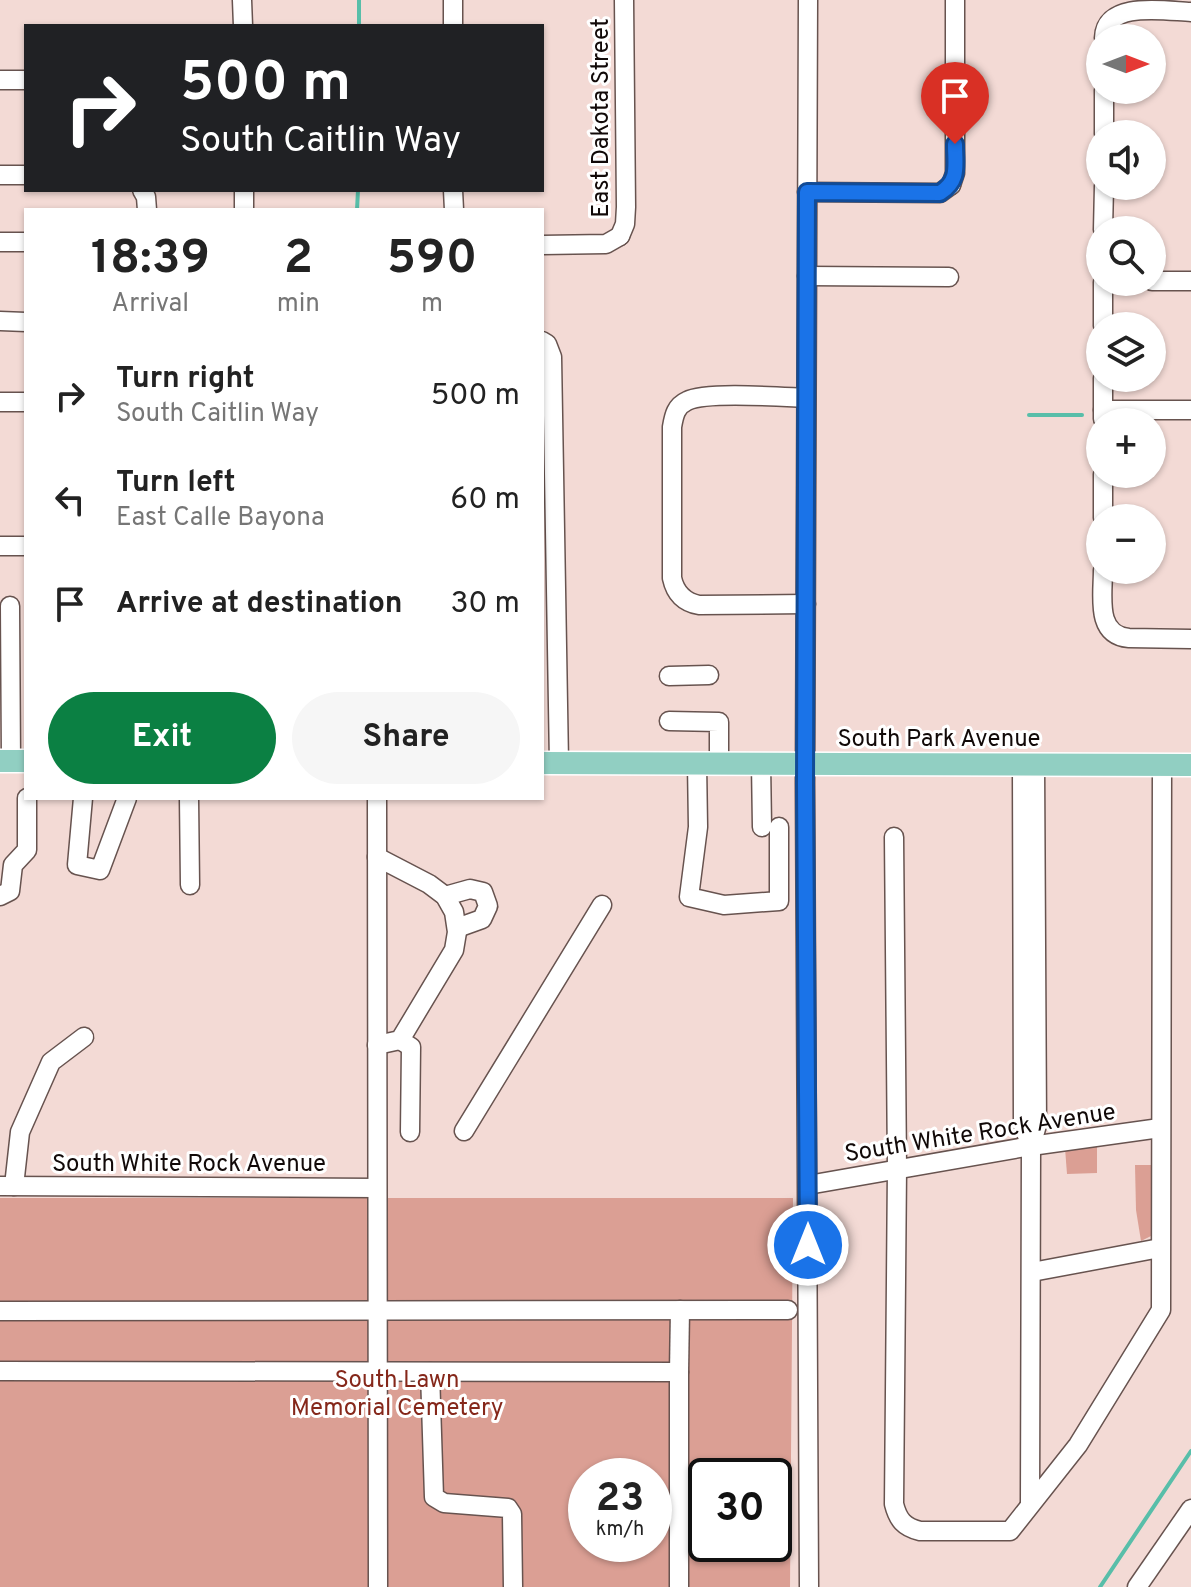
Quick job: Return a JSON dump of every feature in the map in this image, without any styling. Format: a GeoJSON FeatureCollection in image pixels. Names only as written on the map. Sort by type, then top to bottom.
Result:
{"type":"FeatureCollection","features":[{"type":"Feature","properties":{"kind":"main road","name":"South Park Avenue"},"geometry":{"type":"LineString","coordinates":[[550,763],[1191,765]]}},
{"type":"Feature","properties":{"kind":"street"},"geometry":{"type":"LineString","coordinates":[[242,0],[243,24]]}},
{"type":"Feature","properties":{"kind":"street"},"geometry":{"type":"LineString","coordinates":[[453,0],[453,24]]}},
{"type":"Feature","properties":{"kind":"street","name":"East Dakota Street"},"geometry":{"type":"LineString","coordinates":[[544,245],[606,244],[624,240],[624,0]]}},
{"type":"Feature","properties":{"kind":"street"},"geometry":{"type":"LineString","coordinates":[[808,0],[805,763],[809,1587]]}},
{"type":"Feature","properties":{"kind":"street"},"geometry":{"type":"LineString","coordinates":[[807,192],[956,192],[955,0]]}},
{"type":"Feature","properties":{"kind":"street"},"geometry":{"type":"LineString","coordinates":[[1108,24],[1112,17],[1131,11],[1191,12]]}},
{"type":"Feature","properties":{"kind":"street"},"geometry":{"type":"LineString","coordinates":[[0,80],[24,80]]}},
{"type":"Feature","properties":{"kind":"street"},"geometry":{"type":"LineString","coordinates":[[0,175],[24,175]]}},
{"type":"Feature","properties":{"kind":"street"},"geometry":{"type":"LineString","coordinates":[[0,242],[24,242]]}},
{"type":"Feature","properties":{"kind":"street"},"geometry":{"type":"LineString","coordinates":[[807,276],[949,277]]}},
{"type":"Feature","properties":{"kind":"street"},"geometry":{"type":"LineString","coordinates":[[1166,281],[1191,281]]}},
{"type":"Feature","properties":{"kind":"street"},"geometry":{"type":"LineString","coordinates":[[0,321],[24,322]]}},
{"type":"Feature","properties":{"kind":"street"},"geometry":{"type":"LineString","coordinates":[[544,342],[552,357],[550,763]]}},
{"type":"Feature","properties":{"kind":"street"},"geometry":{"type":"LineString","coordinates":[[806,398],[696,397],[677,401],[672,427],[672,578],[677,599],[699,605],[806,604]]}},
{"type":"Feature","properties":{"kind":"street"},"geometry":{"type":"LineString","coordinates":[[0,402],[24,402]]}},
{"type":"Feature","properties":{"kind":"street"},"geometry":{"type":"LineString","coordinates":[[1166,412],[1191,410]]}},
{"type":"Feature","properties":{"kind":"street"},"geometry":{"type":"LineString","coordinates":[[0,546],[24,546]]}},
{"type":"Feature","properties":{"kind":"street"},"geometry":{"type":"LineString","coordinates":[[1103,584],[1104,622],[1109,631],[1129,638],[1191,639]]}},
{"type":"Feature","properties":{"kind":"street"},"geometry":{"type":"LineString","coordinates":[[10,606],[12,761]]}},
{"type":"Feature","properties":{"kind":"street"},"geometry":{"type":"LineString","coordinates":[[669,676],[709,675]]}},
{"type":"Feature","properties":{"kind":"street"},"geometry":{"type":"LineString","coordinates":[[669,721],[719,722],[708,763],[689,897],[724,905],[779,901],[761,763]]}},
{"type":"Feature","properties":{"kind":"street"},"geometry":{"type":"LineString","coordinates":[[1028,764],[1029,969],[1023,1125],[1031,1146],[1030,1503]]}},
{"type":"Feature","properties":{"kind":"street"},"geometry":{"type":"LineString","coordinates":[[894,837],[897,1168],[894,1504],[904,1524],[920,1531],[1010,1531],[1078,1445],[1161,1310],[1162,765]]}},
{"type":"Feature","properties":{"kind":"street"},"geometry":{"type":"LineString","coordinates":[[0,896],[10,891],[13,865],[27,850],[27,800]]}},
{"type":"Feature","properties":{"kind":"street"},"geometry":{"type":"LineString","coordinates":[[83,800],[77,865],[100,870],[126,800]]}},
{"type":"Feature","properties":{"kind":"street"},"geometry":{"type":"LineString","coordinates":[[189,800],[190,885]]}},
{"type":"Feature","properties":{"kind":"street"},"geometry":{"type":"LineString","coordinates":[[377,800],[378,1587]]}},
{"type":"Feature","properties":{"kind":"street"},"geometry":{"type":"LineString","coordinates":[[377,857],[429,884],[445,896],[454,912],[457,928],[454,950],[400,1040]]}},
{"type":"Feature","properties":{"kind":"street"},"geometry":{"type":"LineString","coordinates":[[445,896],[470,889],[483,892],[488,906],[482,919],[457,928]]}},
{"type":"Feature","properties":{"kind":"street"},"geometry":{"type":"LineString","coordinates":[[464,1131],[602,905]]}},
{"type":"Feature","properties":{"kind":"street"},"geometry":{"type":"LineString","coordinates":[[7,1186],[20,1132],[51,1062],[84,1037]]}},
{"type":"Feature","properties":{"kind":"street"},"geometry":{"type":"LineString","coordinates":[[377,1045],[400,1040],[411,1047],[410,1132]]}},
{"type":"Feature","properties":{"kind":"street","name":"South White Rock Avenue"},"geometry":{"type":"LineString","coordinates":[[808,1185],[1031,1146],[1160,1128]]}},
{"type":"Feature","properties":{"kind":"street","name":"South White Rock Avenue"},"geometry":{"type":"LineString","coordinates":[[7,1186],[377,1188]]}},
{"type":"Feature","properties":{"kind":"street"},"geometry":{"type":"LineString","coordinates":[[1032,1272],[1160,1248]]}},
{"type":"Feature","properties":{"kind":"street"},"geometry":{"type":"LineString","coordinates":[[679,1587],[680,1310]]}},
{"type":"Feature","properties":{"kind":"street"},"geometry":{"type":"LineString","coordinates":[[0,1311],[788,1310]]}},
{"type":"Feature","properties":{"kind":"street"},"geometry":{"type":"LineString","coordinates":[[0,1371],[679,1372]]}},
{"type":"Feature","properties":{"kind":"street"},"geometry":{"type":"LineString","coordinates":[[430,1372],[434,1497],[444,1503],[508,1508],[512,1514],[513,1587]]}},
{"type":"Feature","properties":{"kind":"street"},"geometry":{"type":"LineString","coordinates":[[1137,1587],[1191,1509]]}},
{"type":"Feature","properties":{"kind":"green space"},"geometry":{"type":"Polygon","coordinates":[[[1097,1144],[1097,1173],[1067,1174],[1065,1148],[1097,1144]]]}},
{"type":"Feature","properties":{"kind":"green space"},"geometry":{"type":"Polygon","coordinates":[[[1135,1165],[1156,1165],[1153,1235],[1141,1241],[1136,1210],[1135,1165]]]}},
{"type":"Feature","properties":{"kind":"green space","name":"South Lawn Memorial Cemetery"},"geometry":{"type":"Polygon","coordinates":[[[0,1198],[793,1198],[791,1458],[688,1458],[688,1562],[790,1562],[790,1587],[0,1587],[0,1198]]]}},
{"type":"Feature","properties":{"kind":"waterway"},"geometry":{"type":"LineString","coordinates":[[359,0],[359,24]]}},
{"type":"Feature","properties":{"kind":"waterway"},"geometry":{"type":"LineString","coordinates":[[357,208],[358,192]]}},
{"type":"Feature","properties":{"kind":"waterway"},"geometry":{"type":"LineString","coordinates":[[1029,415],[1082,415]]}},
{"type":"Feature","properties":{"kind":"waterway"},"geometry":{"type":"LineString","coordinates":[[1100,1587],[1191,1451]]}},
{"type":"Feature","properties":{"kind":"route"},"geometry":{"type":"LineString","coordinates":[[808,1245],[805,784],[807,192],[940,193],[951,185],[955,173],[955,144]]}}]}
